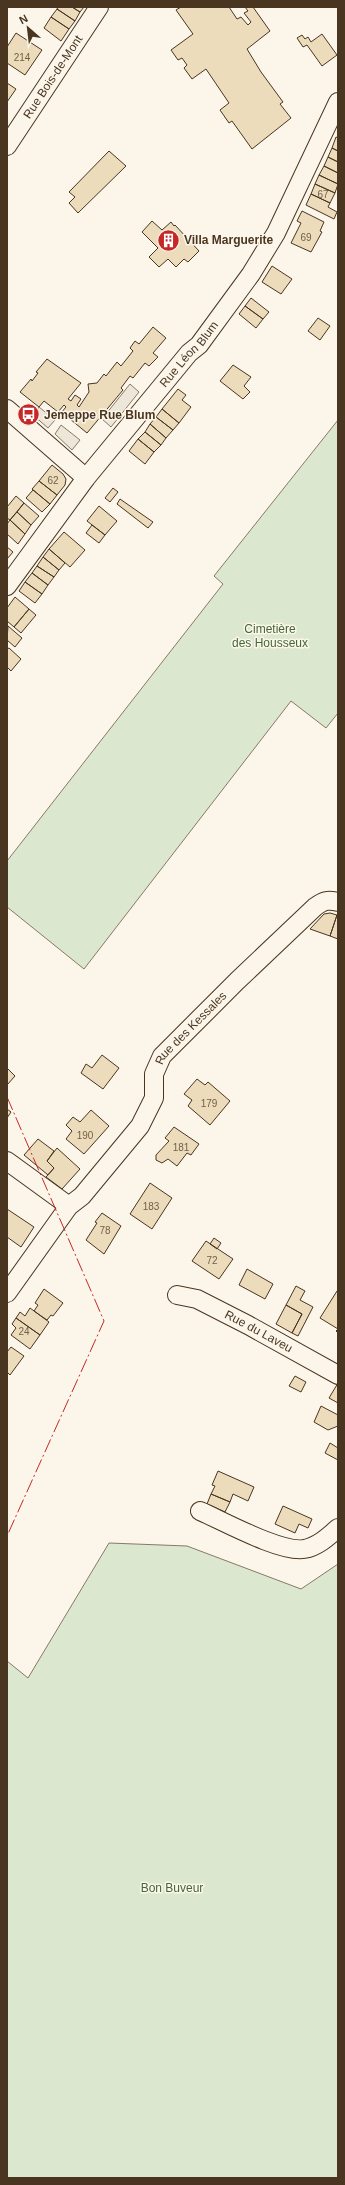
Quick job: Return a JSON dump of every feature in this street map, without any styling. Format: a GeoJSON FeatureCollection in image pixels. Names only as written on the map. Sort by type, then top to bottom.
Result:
{"type":"FeatureCollection","features":[{"type":"Feature","properties":{"kind":"street","name":"Rue Bois-de-Mont"},"geometry":{"type":"LineString","coordinates":[[7,146],[99,7]]}},
{"type":"Feature","properties":{"kind":"street","name":"Rue Léon Blum"},"geometry":{"type":"LineString","coordinates":[[7,586],[92,472],[189,353],[199,345],[251,274],[276,233],[338,102]]}},
{"type":"Feature","properties":{"kind":"street"},"geometry":{"type":"LineString","coordinates":[[7,409],[92,472]]}},
{"type":"Feature","properties":{"kind":"street","name":"Rue des Kessales"},"geometry":{"type":"LineString","coordinates":[[7,1292],[69,1206],[82,1196],[140,1126],[154,1098],[154,1074],[162,1056],[315,907],[323,901],[332,900],[338,902]]}},
{"type":"Feature","properties":{"kind":"street"},"geometry":{"type":"LineString","coordinates":[[7,1161],[69,1206]]}},
{"type":"Feature","properties":{"kind":"street","name":"Rue du Laveu"},"geometry":{"type":"LineString","coordinates":[[177,1294],[196,1299],[248,1325],[338,1375]]}},
{"type":"Feature","properties":{"kind":"street"},"geometry":{"type":"LineString","coordinates":[[200,1511],[265,1540],[296,1549],[312,1546],[338,1528]]}},
{"type":"Feature","properties":{"kind":"green space","name":"Cimetière des Housseux"},"geometry":{"type":"Polygon","coordinates":[[[338,420],[338,713],[326,728],[291,701],[84,969],[7,907],[7,861],[223,584],[214,576],[338,420]]]}},
{"type":"Feature","properties":{"kind":"green space","name":"Bon Buveur"},"geometry":{"type":"Polygon","coordinates":[[[109,1543],[187,1546],[301,1589],[338,1564],[338,2178],[7,2178],[7,1661],[28,1678],[109,1543]]]}},
{"type":"Feature","properties":{"kind":"shaded area"},"geometry":{"type":"Polygon","coordinates":[[[130,384],[139,392],[111,427],[102,419],[130,384]]]}},
{"type":"Feature","properties":{"kind":"shaded area"},"geometry":{"type":"Polygon","coordinates":[[[39,407],[55,420],[48,428],[33,415],[39,407]]]}},
{"type":"Feature","properties":{"kind":"shaded area"},"geometry":{"type":"Polygon","coordinates":[[[61,425],[80,440],[72,450],[55,434],[61,425]]]}},
{"type":"Feature","properties":{"kind":"building"},"geometry":{"type":"Polygon","coordinates":[[[58,7],[72,7],[80,12],[75,21],[57,9],[58,7]]]}},
{"type":"Feature","properties":{"kind":"building"},"geometry":{"type":"Polygon","coordinates":[[[72,7],[84,7],[80,12],[72,7]]]}},
{"type":"Feature","properties":{"kind":"building"},"geometry":{"type":"Polygon","coordinates":[[[181,7],[229,7],[237,19],[241,17],[248,25],[251,22],[244,13],[248,11],[245,7],[253,7],[270,31],[247,49],[261,72],[283,102],[280,104],[291,118],[252,149],[232,121],[229,123],[220,110],[229,103],[206,69],[192,79],[184,68],[187,65],[182,58],[178,60],[171,50],[193,34],[176,10],[181,7]]]}},
{"type":"Feature","properties":{"kind":"building"},"geometry":{"type":"Polygon","coordinates":[[[57,9],[75,21],[69,29],[51,17],[57,9]]]}},
{"type":"Feature","properties":{"kind":"building"},"geometry":{"type":"Polygon","coordinates":[[[51,17],[69,29],[61,41],[44,28],[51,17]]]}},
{"type":"Feature","properties":{"kind":"building"},"geometry":{"type":"Polygon","coordinates":[[[16,33],[42,50],[25,75],[7,63],[7,47],[16,33]]]}},
{"type":"Feature","properties":{"kind":"building"},"geometry":{"type":"Polygon","coordinates":[[[322,34],[337,55],[322,66],[307,45],[303,47],[297,38],[302,35],[305,39],[308,37],[311,42],[322,34]]]}},
{"type":"Feature","properties":{"kind":"building"},"geometry":{"type":"Polygon","coordinates":[[[7,83],[16,89],[7,102],[7,83]]]}},
{"type":"Feature","properties":{"kind":"building"},"geometry":{"type":"Polygon","coordinates":[[[336,137],[338,138],[338,151],[332,148],[336,137]]]}},
{"type":"Feature","properties":{"kind":"building"},"geometry":{"type":"Polygon","coordinates":[[[332,148],[338,151],[338,162],[328,157],[332,148]]]}},
{"type":"Feature","properties":{"kind":"building"},"geometry":{"type":"Polygon","coordinates":[[[109,151],[126,166],[78,213],[69,203],[75,197],[69,192],[109,151]]]}},
{"type":"Feature","properties":{"kind":"building"},"geometry":{"type":"Polygon","coordinates":[[[328,157],[338,162],[338,173],[324,166],[328,157]]]}},
{"type":"Feature","properties":{"kind":"building"},"geometry":{"type":"Polygon","coordinates":[[[324,166],[338,173],[338,184],[319,175],[324,166]]]}},
{"type":"Feature","properties":{"kind":"building"},"geometry":{"type":"Polygon","coordinates":[[[319,175],[338,184],[335,193],[315,184],[319,175]]]}},
{"type":"Feature","properties":{"kind":"building"},"geometry":{"type":"Polygon","coordinates":[[[315,184],[335,193],[330,203],[311,194],[315,184]]]}},
{"type":"Feature","properties":{"kind":"building"},"geometry":{"type":"Polygon","coordinates":[[[311,194],[330,203],[328,207],[337,212],[334,219],[306,205],[311,194]]]}},
{"type":"Feature","properties":{"kind":"building"},"geometry":{"type":"Polygon","coordinates":[[[302,211],[324,222],[320,231],[322,232],[311,252],[291,243],[301,223],[297,221],[302,211]]]}},
{"type":"Feature","properties":{"kind":"building","name":"Villa Marguerite"},"geometry":{"type":"Polygon","coordinates":[[[152,221],[162,230],[171,222],[199,251],[188,262],[184,259],[176,267],[168,259],[159,267],[149,257],[158,248],[142,232],[152,221]]]}},
{"type":"Feature","properties":{"kind":"building"},"geometry":{"type":"Polygon","coordinates":[[[272,266],[292,279],[281,294],[262,282],[272,266]]]}},
{"type":"Feature","properties":{"kind":"building"},"geometry":{"type":"Polygon","coordinates":[[[251,298],[269,312],[263,319],[245,306],[251,298]]]}},
{"type":"Feature","properties":{"kind":"building"},"geometry":{"type":"Polygon","coordinates":[[[245,306],[263,319],[256,328],[239,314],[245,306]]]}},
{"type":"Feature","properties":{"kind":"building"},"geometry":{"type":"Polygon","coordinates":[[[318,318],[330,326],[320,340],[308,331],[318,318]]]}},
{"type":"Feature","properties":{"kind":"building"},"geometry":{"type":"Polygon","coordinates":[[[153,327],[166,338],[153,353],[158,357],[149,366],[145,363],[133,378],[130,376],[121,388],[123,390],[87,433],[70,419],[74,414],[71,411],[67,417],[61,413],[66,407],[64,405],[58,412],[44,401],[39,407],[20,392],[31,379],[32,381],[38,373],[36,372],[47,359],[81,383],[68,399],[71,401],[75,395],[81,399],[77,405],[79,407],[89,392],[88,384],[97,383],[104,374],[106,376],[117,362],[121,366],[133,351],[130,348],[135,341],[139,344],[153,327]]]}},
{"type":"Feature","properties":{"kind":"building"},"geometry":{"type":"Polygon","coordinates":[[[233,365],[251,377],[244,386],[250,392],[243,399],[220,381],[233,365]]]}},
{"type":"Feature","properties":{"kind":"building"},"geometry":{"type":"Polygon","coordinates":[[[178,389],[186,395],[182,400],[191,407],[179,423],[162,409],[178,389]]]}},
{"type":"Feature","properties":{"kind":"building"},"geometry":{"type":"Polygon","coordinates":[[[162,409],[179,423],[173,430],[156,417],[162,409]]]}},
{"type":"Feature","properties":{"kind":"building"},"geometry":{"type":"Polygon","coordinates":[[[156,417],[173,430],[166,438],[150,424],[156,417]]]}},
{"type":"Feature","properties":{"kind":"building"},"geometry":{"type":"Polygon","coordinates":[[[150,424],[166,438],[161,445],[145,432],[150,424]]]}},
{"type":"Feature","properties":{"kind":"building"},"geometry":{"type":"Polygon","coordinates":[[[145,432],[161,445],[154,452],[138,439],[145,432]]]}},
{"type":"Feature","properties":{"kind":"building"},"geometry":{"type":"Polygon","coordinates":[[[138,439],[154,452],[145,464],[129,451],[138,439]]]}},
{"type":"Feature","properties":{"kind":"building"},"geometry":{"type":"Polygon","coordinates":[[[52,465],[63,474],[66,479],[65,485],[57,495],[39,481],[52,465]]]}},
{"type":"Feature","properties":{"kind":"building"},"geometry":{"type":"Polygon","coordinates":[[[39,481],[57,495],[50,504],[32,489],[39,481]]]}},
{"type":"Feature","properties":{"kind":"building"},"geometry":{"type":"Polygon","coordinates":[[[113,488],[118,492],[110,502],[105,498],[113,488]]]}},
{"type":"Feature","properties":{"kind":"building"},"geometry":{"type":"Polygon","coordinates":[[[33,490],[50,504],[42,512],[26,498],[33,490]]]}},
{"type":"Feature","properties":{"kind":"building"},"geometry":{"type":"Polygon","coordinates":[[[16,496],[24,503],[10,520],[7,518],[7,507],[16,496]]]}},
{"type":"Feature","properties":{"kind":"building"},"geometry":{"type":"Polygon","coordinates":[[[120,499],[153,522],[148,528],[117,504],[120,499]]]}},
{"type":"Feature","properties":{"kind":"building"},"geometry":{"type":"Polygon","coordinates":[[[24,503],[39,516],[31,525],[17,512],[24,503]]]}},
{"type":"Feature","properties":{"kind":"building"},"geometry":{"type":"Polygon","coordinates":[[[99,506],[117,521],[105,535],[87,521],[99,506]]]}},
{"type":"Feature","properties":{"kind":"building"},"geometry":{"type":"Polygon","coordinates":[[[17,512],[31,525],[25,534],[10,520],[17,512]]]}},
{"type":"Feature","properties":{"kind":"building"},"geometry":{"type":"Polygon","coordinates":[[[10,520],[25,534],[18,544],[7,534],[7,524],[10,520]]]}},
{"type":"Feature","properties":{"kind":"building"},"geometry":{"type":"Polygon","coordinates":[[[92,525],[105,535],[99,543],[86,533],[92,525]]]}},
{"type":"Feature","properties":{"kind":"building"},"geometry":{"type":"Polygon","coordinates":[[[64,532],[85,550],[70,567],[49,549],[64,532]]]}},
{"type":"Feature","properties":{"kind":"building"},"geometry":{"type":"Polygon","coordinates":[[[7,547],[13,552],[7,559],[7,547]]]}},
{"type":"Feature","properties":{"kind":"building"},"geometry":{"type":"Polygon","coordinates":[[[49,549],[65,563],[59,570],[43,557],[49,549]]]}},
{"type":"Feature","properties":{"kind":"building"},"geometry":{"type":"Polygon","coordinates":[[[43,557],[59,570],[54,577],[37,566],[43,557]]]}},
{"type":"Feature","properties":{"kind":"building"},"geometry":{"type":"Polygon","coordinates":[[[37,566],[54,577],[48,585],[32,573],[37,566]]]}},
{"type":"Feature","properties":{"kind":"building"},"geometry":{"type":"Polygon","coordinates":[[[32,573],[48,585],[42,594],[25,582],[32,573]]]}},
{"type":"Feature","properties":{"kind":"building"},"geometry":{"type":"Polygon","coordinates":[[[25,582],[42,594],[35,603],[19,591],[25,582]]]}},
{"type":"Feature","properties":{"kind":"building"},"geometry":{"type":"Polygon","coordinates":[[[15,597],[29,609],[14,627],[7,621],[7,608],[15,597]]]}},
{"type":"Feature","properties":{"kind":"building"},"geometry":{"type":"Polygon","coordinates":[[[29,609],[36,615],[21,633],[14,627],[29,609]]]}},
{"type":"Feature","properties":{"kind":"building"},"geometry":{"type":"Polygon","coordinates":[[[8,626],[22,638],[15,647],[7,640],[8,626]]]}},
{"type":"Feature","properties":{"kind":"building"},"geometry":{"type":"Polygon","coordinates":[[[9,648],[21,659],[11,671],[7,667],[7,649],[9,648]]]}},
{"type":"Feature","properties":{"kind":"building"},"geometry":{"type":"Polygon","coordinates":[[[330,913],[337,915],[330,936],[310,929],[324,914],[330,913]]]}},
{"type":"Feature","properties":{"kind":"building"},"geometry":{"type":"Polygon","coordinates":[[[338,915],[338,939],[330,936],[338,915]]]}},
{"type":"Feature","properties":{"kind":"building"},"geometry":{"type":"Polygon","coordinates":[[[102,1055],[119,1068],[103,1089],[81,1073],[86,1064],[92,1068],[102,1055]]]}},
{"type":"Feature","properties":{"kind":"building"},"geometry":{"type":"Polygon","coordinates":[[[7,1068],[15,1076],[7,1085],[7,1068]]]}},
{"type":"Feature","properties":{"kind":"building"},"geometry":{"type":"Polygon","coordinates":[[[197,1079],[205,1085],[208,1082],[230,1101],[210,1125],[188,1106],[192,1100],[184,1094],[197,1079]]]}},
{"type":"Feature","properties":{"kind":"building"},"geometry":{"type":"Polygon","coordinates":[[[7,1109],[11,1112],[7,1118],[7,1109]]]}},
{"type":"Feature","properties":{"kind":"building"},"geometry":{"type":"Polygon","coordinates":[[[91,1110],[109,1126],[84,1154],[66,1139],[72,1131],[66,1125],[73,1117],[80,1122],[91,1110]]]}},
{"type":"Feature","properties":{"kind":"building"},"geometry":{"type":"Polygon","coordinates":[[[174,1127],[199,1144],[191,1155],[187,1153],[177,1166],[168,1159],[162,1163],[156,1160],[156,1155],[169,1141],[165,1138],[174,1127]]]}},
{"type":"Feature","properties":{"kind":"building"},"geometry":{"type":"Polygon","coordinates":[[[38,1139],[54,1151],[47,1161],[54,1168],[48,1175],[24,1155],[38,1139]]]}},
{"type":"Feature","properties":{"kind":"building"},"geometry":{"type":"Polygon","coordinates":[[[57,1148],[80,1169],[62,1189],[46,1177],[54,1168],[47,1161],[57,1148]]]}},
{"type":"Feature","properties":{"kind":"building"},"geometry":{"type":"Polygon","coordinates":[[[150,1183],[172,1198],[152,1229],[130,1214],[150,1183]]]}},
{"type":"Feature","properties":{"kind":"building"},"geometry":{"type":"Polygon","coordinates":[[[7,1209],[34,1227],[21,1247],[7,1237],[7,1209]]]}},
{"type":"Feature","properties":{"kind":"building"},"geometry":{"type":"Polygon","coordinates":[[[102,1213],[121,1226],[104,1254],[86,1240],[97,1223],[95,1222],[102,1213]]]}},
{"type":"Feature","properties":{"kind":"building"},"geometry":{"type":"Polygon","coordinates":[[[214,1238],[221,1243],[217,1249],[210,1244],[214,1238]]]}},
{"type":"Feature","properties":{"kind":"building"},"geometry":{"type":"Polygon","coordinates":[[[206,1241],[233,1259],[219,1279],[192,1261],[206,1241]]]}},
{"type":"Feature","properties":{"kind":"building"},"geometry":{"type":"Polygon","coordinates":[[[247,1269],[273,1284],[265,1299],[239,1285],[247,1269]]]}},
{"type":"Feature","properties":{"kind":"building"},"geometry":{"type":"Polygon","coordinates":[[[296,1286],[305,1291],[300,1300],[313,1307],[298,1336],[292,1333],[302,1314],[286,1305],[296,1286]]]}},
{"type":"Feature","properties":{"kind":"building"},"geometry":{"type":"Polygon","coordinates":[[[44,1289],[63,1303],[53,1316],[51,1315],[47,1320],[34,1311],[38,1305],[35,1303],[44,1289]]]}},
{"type":"Feature","properties":{"kind":"building"},"geometry":{"type":"Polygon","coordinates":[[[337,1291],[338,1292],[338,1329],[320,1318],[337,1291]]]}},
{"type":"Feature","properties":{"kind":"building"},"geometry":{"type":"Polygon","coordinates":[[[286,1305],[302,1314],[292,1333],[276,1324],[286,1305]]]}},
{"type":"Feature","properties":{"kind":"building"},"geometry":{"type":"Polygon","coordinates":[[[30,1308],[49,1322],[40,1335],[16,1318],[20,1312],[25,1316],[30,1308]]]}},
{"type":"Feature","properties":{"kind":"building"},"geometry":{"type":"Polygon","coordinates":[[[16,1318],[40,1335],[30,1349],[11,1335],[16,1328],[12,1324],[16,1318]]]}},
{"type":"Feature","properties":{"kind":"building"},"geometry":{"type":"Polygon","coordinates":[[[11,1347],[24,1356],[10,1375],[7,1372],[7,1352],[11,1347]]]}},
{"type":"Feature","properties":{"kind":"building"},"geometry":{"type":"Polygon","coordinates":[[[295,1376],[306,1382],[301,1392],[289,1386],[295,1376]]]}},
{"type":"Feature","properties":{"kind":"building"},"geometry":{"type":"Polygon","coordinates":[[[338,1383],[338,1403],[329,1398],[338,1383]]]}},
{"type":"Feature","properties":{"kind":"building"},"geometry":{"type":"Polygon","coordinates":[[[321,1406],[338,1415],[338,1426],[328,1430],[314,1422],[321,1406]]]}},
{"type":"Feature","properties":{"kind":"building"},"geometry":{"type":"Polygon","coordinates":[[[330,1443],[338,1448],[338,1460],[325,1453],[330,1443]]]}},
{"type":"Feature","properties":{"kind":"building"},"geometry":{"type":"Polygon","coordinates":[[[218,1471],[254,1487],[248,1501],[233,1494],[230,1502],[211,1494],[215,1486],[212,1485],[218,1471]]]}},
{"type":"Feature","properties":{"kind":"building"},"geometry":{"type":"Polygon","coordinates":[[[211,1494],[230,1502],[225,1512],[207,1504],[211,1494]]]}},
{"type":"Feature","properties":{"kind":"building"},"geometry":{"type":"Polygon","coordinates":[[[283,1506],[312,1519],[308,1528],[299,1524],[295,1533],[275,1524],[283,1506]]]}},
{"type":"Feature","properties":{"kind":"power"},"geometry":{"type":"LineString","coordinates":[[7,1097],[104,1321],[7,1536]]}},
{"type":"Feature","properties":{"kind":"place","name":"Villa Marguerite"},"geometry":{"type":"Point","coordinates":[169,240]}},
{"type":"Feature","properties":{"kind":"place","name":"Jemeppe Rue Blum"},"geometry":{"type":"Point","coordinates":[29,415]}}]}
